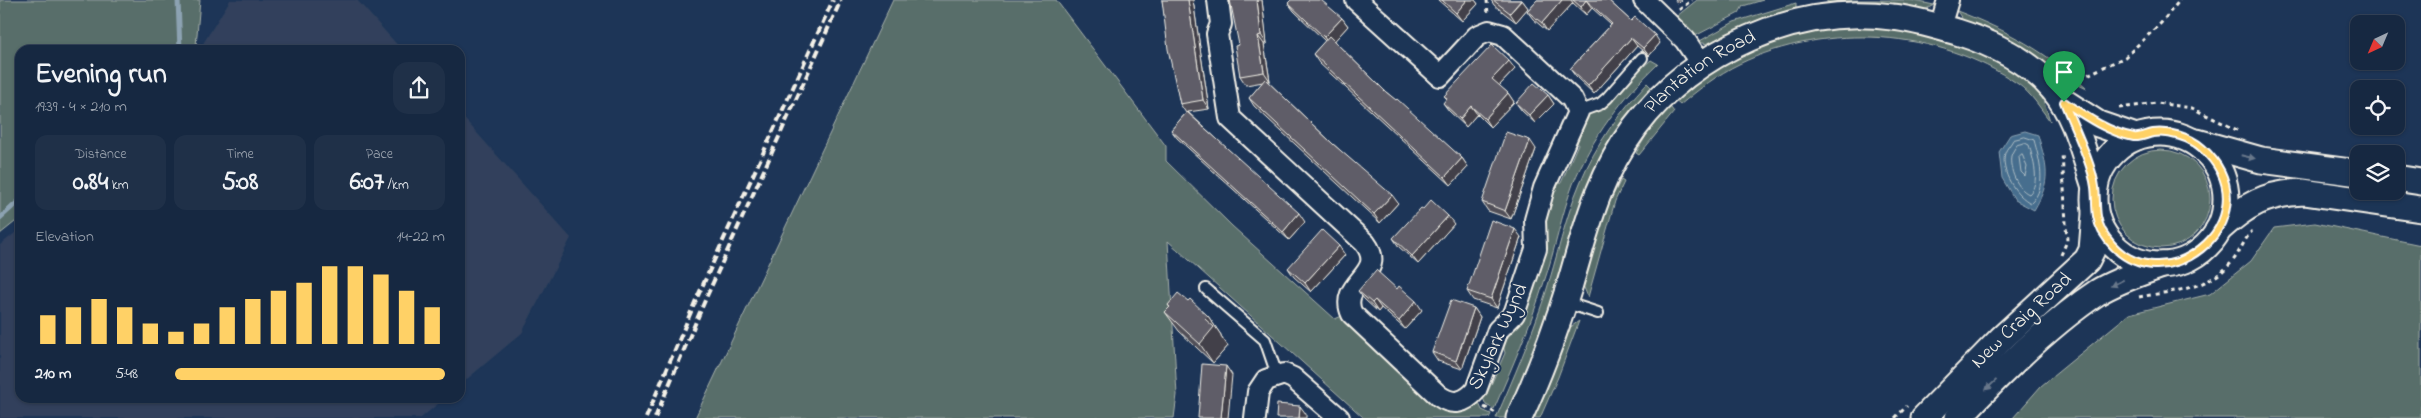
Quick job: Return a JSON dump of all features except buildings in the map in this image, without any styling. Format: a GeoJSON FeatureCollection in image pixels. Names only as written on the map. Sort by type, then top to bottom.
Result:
{"type":"FeatureCollection","features":[{"type":"Feature","properties":{"kind":"street","name":"Skylark Wynd"},"geometry":{"type":"LineString","coordinates":[[1218,0],[1221,24],[1217,34],[1230,118],[1370,250],[1372,262],[1368,271],[1352,290],[1348,301],[1352,314],[1447,402],[1456,403],[1471,396],[1476,390],[1498,330],[1514,314],[1536,249],[1535,220],[1544,188],[1578,112]]}},
{"type":"Feature","properties":{"kind":"street"},"geometry":{"type":"LineString","coordinates":[[1356,0],[1440,76],[1477,36],[1489,31],[1503,35],[1572,99],[1578,112]]}},
{"type":"Feature","properties":{"kind":"street"},"geometry":{"type":"LineString","coordinates":[[1644,0],[1686,40],[1701,64]]}},
{"type":"Feature","properties":{"kind":"street"},"geometry":{"type":"LineString","coordinates":[[1940,27],[1948,0]]}},
{"type":"Feature","properties":{"kind":"street","name":"Plantation Road"},"geometry":{"type":"LineString","coordinates":[[1519,418],[1546,353],[1564,302],[1591,211],[1613,160],[1637,125],[1663,95],[1701,64],[1746,40],[1808,20],[1862,15],[1890,16],[1940,27],[1993,46],[2014,57],[2053,88],[2064,102],[2080,140],[2095,188]]}},
{"type":"Feature","properties":{"kind":"street","name":"Plantation Road"},"geometry":{"type":"LineString","coordinates":[[2064,102],[2098,124],[2136,137]]}},
{"type":"Feature","properties":{"kind":"street"},"geometry":{"type":"LineString","coordinates":[[2185,138],[2201,147],[2213,160],[2222,176],[2226,194],[2225,213],[2218,230],[2208,244],[2195,255],[2179,262],[2162,265],[2144,263],[2127,256],[2112,245],[2102,230],[2096,213],[2095,188],[2102,168],[2113,152],[2136,137],[2152,133],[2169,133],[2261,160],[2350,162]]}},
{"type":"Feature","properties":{"kind":"street"},"geometry":{"type":"LineString","coordinates":[[2405,179],[2421,182]]}},
{"type":"Feature","properties":{"kind":"street"},"geometry":{"type":"LineString","coordinates":[[2218,230],[2242,209],[2254,202],[2286,193],[2304,192],[2421,209]]}},
{"type":"Feature","properties":{"kind":"street","name":"New Craig Road"},"geometry":{"type":"LineString","coordinates":[[1916,411],[2001,339],[2086,260],[2092,250],[2096,213]]}},
{"type":"Feature","properties":{"kind":"street","name":"New Craig Road"},"geometry":{"type":"LineString","coordinates":[[1958,418],[2005,371],[2073,311],[2099,292],[2129,277],[2162,265]]}},
{"type":"Feature","properties":{"kind":"street"},"geometry":{"type":"LineString","coordinates":[[1255,418],[1258,392],[1266,380],[1284,374],[1293,378],[1339,418]]}},
{"type":"Feature","properties":{"kind":"lane"},"geometry":{"type":"LineString","coordinates":[[1578,112],[1600,104],[1642,58]]}},
{"type":"Feature","properties":{"kind":"lane"},"geometry":{"type":"LineString","coordinates":[[1206,289],[1265,340],[1277,375]]}},
{"type":"Feature","properties":{"kind":"lane"},"geometry":{"type":"LineString","coordinates":[[1564,302],[1598,313]]}},
{"type":"Feature","properties":{"kind":"path"},"geometry":{"type":"LineString","coordinates":[[2081,78],[2125,57],[2161,23],[2180,0]]}},
{"type":"Feature","properties":{"kind":"path"},"geometry":{"type":"LineString","coordinates":[[2114,108],[2157,104],[2192,108],[2245,134]]}},
{"type":"Feature","properties":{"kind":"path"},"geometry":{"type":"LineString","coordinates":[[2056,262],[2067,241],[2061,145]]}},
{"type":"Feature","properties":{"kind":"path"},"geometry":{"type":"LineString","coordinates":[[2131,298],[2183,290],[2205,283],[2230,265],[2250,232],[2256,229]]}},
{"type":"Feature","properties":{"kind":"path"},"geometry":{"type":"LineString","coordinates":[[1895,418],[1916,411]]}},
{"type":"Feature","properties":{"kind":"shaded area"},"geometry":{"type":"Polygon","coordinates":[[[230,0],[357,0],[398,45],[202,45],[230,0]]]}},
{"type":"Feature","properties":{"kind":"shaded area"},"geometry":{"type":"Polygon","coordinates":[[[465,120],[571,238],[522,333],[465,381],[465,120]]]}},
{"type":"Feature","properties":{"kind":"shaded area"},"geometry":{"type":"Polygon","coordinates":[[[15,233],[15,403],[439,403],[421,418],[0,418],[0,245],[15,233]]]}},
{"type":"Feature","properties":{"kind":"green space"},"geometry":{"type":"Polygon","coordinates":[[[0,0],[200,0],[196,45],[15,45],[15,222],[0,234],[0,0]]]}},
{"type":"Feature","properties":{"kind":"green space"},"geometry":{"type":"Polygon","coordinates":[[[893,0],[1056,0],[1166,146],[1166,161],[1232,226],[1335,319],[1344,315],[1436,404],[1478,401],[1482,410],[1491,414],[1489,418],[1364,418],[1168,241],[1177,395],[1174,418],[695,418],[893,0]]]}},
{"type":"Feature","properties":{"kind":"green space"},"geometry":{"type":"Polygon","coordinates":[[[1697,0],[1763,0],[1743,6],[1739,13],[1695,36],[1677,16],[1697,0]]]}},
{"type":"Feature","properties":{"kind":"green space"},"geometry":{"type":"Polygon","coordinates":[[[1827,0],[1910,0],[1934,5],[1922,11],[1827,2],[1827,0]]]}},
{"type":"Feature","properties":{"kind":"green space"},"geometry":{"type":"Polygon","coordinates":[[[1796,3],[1796,8],[1713,45],[1698,42],[1734,22],[1796,3]]]}},
{"type":"Feature","properties":{"kind":"green space"},"geometry":{"type":"Polygon","coordinates":[[[1957,11],[1993,26],[2026,43],[2057,64],[2087,89],[2055,74],[1964,22],[1957,11]]]}},
{"type":"Feature","properties":{"kind":"green space"},"geometry":{"type":"Polygon","coordinates":[[[1867,26],[1940,37],[1999,61],[2023,75],[2039,92],[2050,121],[2023,88],[1987,66],[1953,52],[1918,42],[1881,38],[1844,37],[1808,42],[1773,51],[1739,64],[1723,73],[1680,105],[1673,99],[1692,83],[1761,43],[1822,29],[1867,26]]]}},
{"type":"Feature","properties":{"kind":"green space"},"geometry":{"type":"Polygon","coordinates":[[[1651,60],[1658,64],[1632,90],[1609,119],[1589,150],[1573,184],[1533,314],[1494,409],[1486,405],[1483,398],[1486,396],[1505,353],[1501,337],[1551,187],[1561,183],[1578,144],[1575,134],[1583,115],[1604,104],[1651,60]]]}},
{"type":"Feature","properties":{"kind":"green space"},"geometry":{"type":"Polygon","coordinates":[[[1647,83],[1654,90],[1553,307],[1508,418],[1496,418],[1540,311],[1570,210],[1586,169],[1609,130],[1647,83]]]}},
{"type":"Feature","properties":{"kind":"green space"},"geometry":{"type":"Polygon","coordinates":[[[1668,104],[1674,112],[1639,155],[1636,153],[1661,110],[1668,104]]]}},
{"type":"Feature","properties":{"kind":"green space"},"geometry":{"type":"Polygon","coordinates":[[[2161,150],[2180,154],[2196,164],[2206,180],[2210,199],[2206,218],[2196,234],[2180,244],[2161,248],[2142,244],[2126,234],[2116,218],[2112,199],[2116,180],[2126,164],[2142,154],[2161,150]]]}},
{"type":"Feature","properties":{"kind":"green space"},"geometry":{"type":"Polygon","coordinates":[[[1621,180],[1624,182],[1615,201],[1588,297],[1582,283],[1598,224],[1621,180]]]}},
{"type":"Feature","properties":{"kind":"green space"},"geometry":{"type":"Polygon","coordinates":[[[2315,223],[2421,245],[2421,418],[2013,418],[2041,386],[2129,314],[2210,294],[2251,261],[2274,228],[2315,223]]]}},
{"type":"Feature","properties":{"kind":"green space"},"geometry":{"type":"Polygon","coordinates":[[[1579,321],[1540,418],[1529,418],[1565,331],[1579,321]]]}},
{"type":"Feature","properties":{"kind":"water"},"geometry":{"type":"Polygon","coordinates":[[[2025,131],[2038,135],[2044,156],[2046,173],[2046,182],[2034,210],[2015,200],[2002,178],[1999,152],[2010,135],[2025,131]]]}},
{"type":"Feature","properties":{"kind":"waterway"},"geometry":{"type":"LineString","coordinates":[[178,0],[180,45]]}},
{"type":"Feature","properties":{"kind":"waterway"},"geometry":{"type":"LineString","coordinates":[[0,218],[15,204]]}},
{"type":"Feature","properties":{"kind":"railway"},"geometry":{"type":"LineString","coordinates":[[646,418],[696,300],[833,0]]}},
{"type":"Feature","properties":{"kind":"railway"},"geometry":{"type":"LineString","coordinates":[[655,418],[706,298],[841,0]]}},
{"type":"Feature","properties":{"kind":"route"},"geometry":{"type":"LineString","coordinates":[[2064,102],[2098,124],[2136,137],[2152,133],[2169,133],[2185,138],[2201,147],[2213,160],[2222,176],[2226,194],[2225,213],[2218,230],[2208,244],[2195,255],[2179,262],[2162,265],[2144,263],[2127,256],[2112,245],[2102,230],[2096,213],[2095,188],[2080,140],[2064,102]]}}]}
